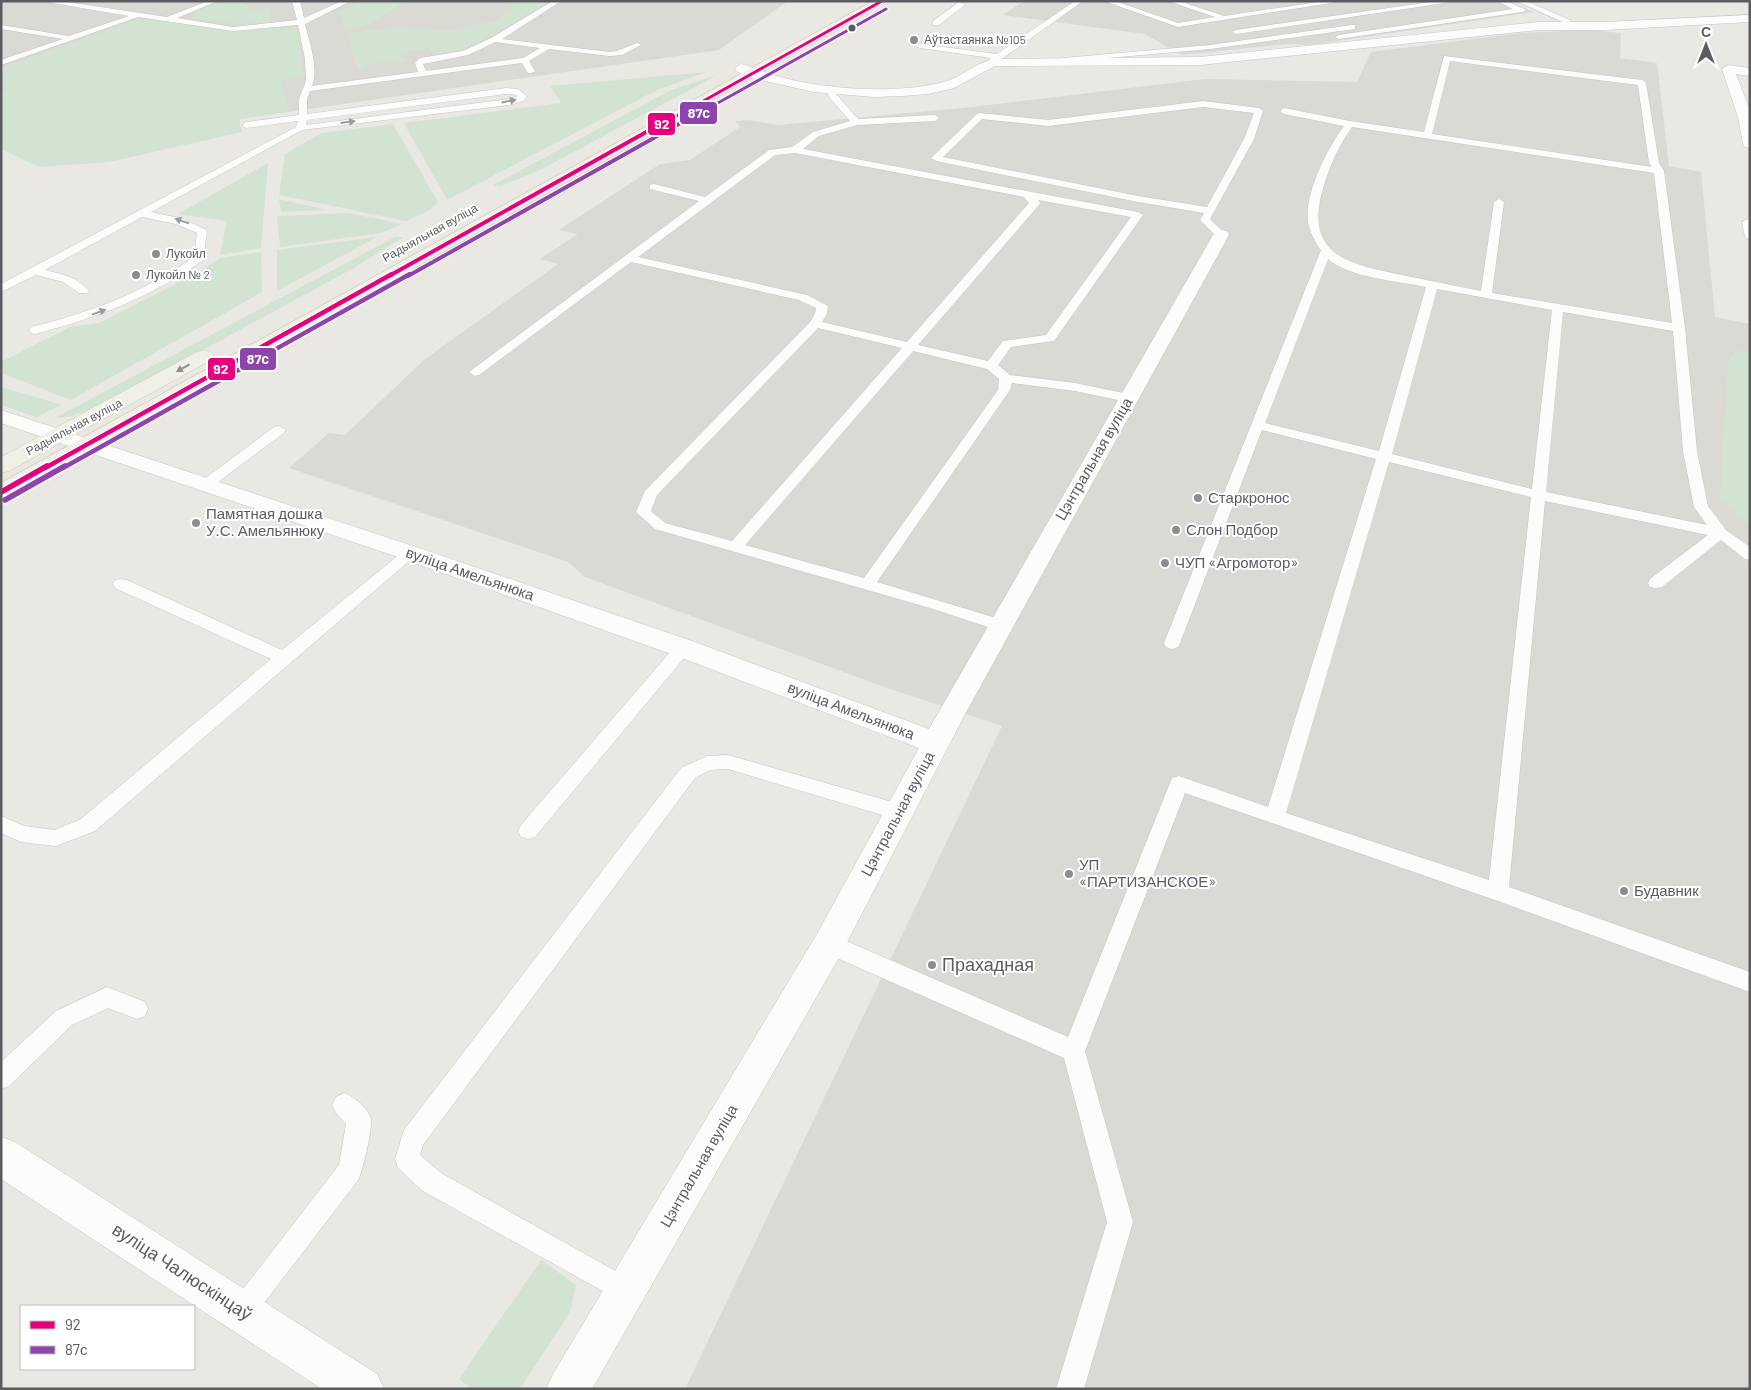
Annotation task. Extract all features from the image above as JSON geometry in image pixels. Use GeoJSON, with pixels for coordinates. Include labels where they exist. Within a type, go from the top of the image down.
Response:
{"type":"FeatureCollection","features":[{"type":"Feature","properties":{"kind":"main road","name":"Радыяльная вуліца"},"geometry":{"type":"LineString","coordinates":[[1,492],[496,215],[747,71],[860,1]]}},
{"type":"Feature","properties":{"kind":"main road","name":"Радыяльная вуліца"},"geometry":{"type":"LineString","coordinates":[[569,159],[747,71],[882,1]]}},
{"type":"Feature","properties":{"kind":"main road","name":"Радыяльная вуліца"},"geometry":{"type":"LineString","coordinates":[[459,217],[483,204]]}},
{"type":"Feature","properties":{"kind":"main road","name":"Радыяльная вуліца"},"geometry":{"type":"LineString","coordinates":[[1,466],[222,346]]}},
{"type":"Feature","properties":{"kind":"street"},"geometry":{"type":"LineString","coordinates":[[747,71],[830,89],[889,94],[917,92],[964,79],[994,60],[1200,62],[1539,26],[1605,26],[1750,18]]}},
{"type":"Feature","properties":{"kind":"street"},"geometry":{"type":"LineString","coordinates":[[1750,72],[1728,69],[1745,117],[1750,144]]}},
{"type":"Feature","properties":{"kind":"street","name":"Цэнтральная вуліца"},"geometry":{"type":"LineString","coordinates":[[568,1389],[829,944],[1000,625],[1221,235]]}},
{"type":"Feature","properties":{"kind":"street","name":"вуліца Амельянюка"},"geometry":{"type":"LineString","coordinates":[[1,416],[410,553],[683,648],[936,743]]}},
{"type":"Feature","properties":{"kind":"street","name":"вуліца Чалюскінцаў"},"geometry":{"type":"LineString","coordinates":[[1,1156],[362,1389]]}},
{"type":"Feature","properties":{"kind":"lane"},"geometry":{"type":"LineString","coordinates":[[44,1],[233,29],[302,22],[348,1]]}},
{"type":"Feature","properties":{"kind":"lane"},"geometry":{"type":"LineString","coordinates":[[168,19],[215,1]]}},
{"type":"Feature","properties":{"kind":"lane"},"geometry":{"type":"LineString","coordinates":[[296,1],[309,59],[310,80],[303,99],[303,118],[300,128]]}},
{"type":"Feature","properties":{"kind":"lane"},"geometry":{"type":"LineString","coordinates":[[423,74],[419,63],[423,60],[460,55],[494,40],[558,1]]}},
{"type":"Feature","properties":{"kind":"lane"},"geometry":{"type":"LineString","coordinates":[[920,46],[994,60],[1080,1]]}},
{"type":"Feature","properties":{"kind":"lane"},"geometry":{"type":"LineString","coordinates":[[1107,1],[1178,25],[1341,1]]}},
{"type":"Feature","properties":{"kind":"lane"},"geometry":{"type":"LineString","coordinates":[[1171,1],[1226,18]]}},
{"type":"Feature","properties":{"kind":"lane"},"geometry":{"type":"LineString","coordinates":[[1223,34],[1456,1]]}},
{"type":"Feature","properties":{"kind":"lane"},"geometry":{"type":"LineString","coordinates":[[1281,38],[1303,40],[1329,39],[1522,10],[1500,1]]}},
{"type":"Feature","properties":{"kind":"lane"},"geometry":{"type":"LineString","coordinates":[[1519,1],[1568,21]]}},
{"type":"Feature","properties":{"kind":"lane"},"geometry":{"type":"LineString","coordinates":[[936,23],[962,4]]}},
{"type":"Feature","properties":{"kind":"lane"},"geometry":{"type":"LineString","coordinates":[[1275,4],[1293,9]]}},
{"type":"Feature","properties":{"kind":"lane"},"geometry":{"type":"LineString","coordinates":[[1,63],[139,15]]}},
{"type":"Feature","properties":{"kind":"lane"},"geometry":{"type":"LineString","coordinates":[[1,27],[69,38]]}},
{"type":"Feature","properties":{"kind":"lane"},"geometry":{"type":"LineString","coordinates":[[1063,60],[1201,48],[1352,27]]}},
{"type":"Feature","properties":{"kind":"lane"},"geometry":{"type":"LineString","coordinates":[[494,40],[609,54],[620,54],[637,45]]}},
{"type":"Feature","properties":{"kind":"lane"},"geometry":{"type":"LineString","coordinates":[[306,89],[525,60],[548,48]]}},
{"type":"Feature","properties":{"kind":"lane"},"geometry":{"type":"LineString","coordinates":[[1427,136],[1447,58],[1642,83],[1654,163],[1659,171],[1679,328],[1690,451],[1701,507],[1720,533],[1750,555]]}},
{"type":"Feature","properties":{"kind":"lane"},"geometry":{"type":"LineString","coordinates":[[525,60],[530,71]]}},
{"type":"Feature","properties":{"kind":"lane"},"geometry":{"type":"LineString","coordinates":[[830,89],[832,95],[856,122]]}},
{"type":"Feature","properties":{"kind":"lane"},"geometry":{"type":"LineString","coordinates":[[1,289],[300,128],[509,102],[520,99],[523,96],[515,91],[506,91],[246,125]]}},
{"type":"Feature","properties":{"kind":"lane"},"geometry":{"type":"LineString","coordinates":[[1210,211],[1138,199],[936,158],[980,116],[1048,123],[1203,104],[1259,111],[1249,139],[1210,211],[1205,220],[1221,235]]}},
{"type":"Feature","properties":{"kind":"lane"},"geometry":{"type":"LineString","coordinates":[[1284,111],[1350,124],[1659,171]]}},
{"type":"Feature","properties":{"kind":"lane"},"geometry":{"type":"LineString","coordinates":[[795,150],[816,134],[856,122],[935,118]]}},
{"type":"Feature","properties":{"kind":"lane"},"geometry":{"type":"LineString","coordinates":[[1350,124],[1343,132],[1318,185],[1313,219],[1326,251],[1337,261],[1357,268],[1432,285],[1679,328]]}},
{"type":"Feature","properties":{"kind":"lane"},"geometry":{"type":"LineString","coordinates":[[475,372],[772,152],[795,150],[1138,216],[1050,338],[1007,344],[991,366]]}},
{"type":"Feature","properties":{"kind":"lane"},"geometry":{"type":"LineString","coordinates":[[654,187],[707,200]]}},
{"type":"Feature","properties":{"kind":"lane"},"geometry":{"type":"LineString","coordinates":[[735,547],[1035,203],[1027,195]]}},
{"type":"Feature","properties":{"kind":"lane"},"geometry":{"type":"LineString","coordinates":[[1486,294],[1499,202]]}},
{"type":"Feature","properties":{"kind":"lane"},"geometry":{"type":"LineString","coordinates":[[35,330],[69,322],[113,307],[174,277],[199,258],[202,232],[191,224],[174,219],[140,214]]}},
{"type":"Feature","properties":{"kind":"lane"},"geometry":{"type":"LineString","coordinates":[[1750,223],[1747,222],[1750,237]]}},
{"type":"Feature","properties":{"kind":"lane"},"geometry":{"type":"LineString","coordinates":[[1172,644],[1326,251]]}},
{"type":"Feature","properties":{"kind":"lane"},"geometry":{"type":"LineString","coordinates":[[629,258],[803,297],[822,306],[821,314],[815,324],[650,494],[643,512],[660,526],[936,604],[1000,625]]}},
{"type":"Feature","properties":{"kind":"lane"},"geometry":{"type":"LineString","coordinates":[[34,271],[78,284],[83,291]]}},
{"type":"Feature","properties":{"kind":"lane"},"geometry":{"type":"LineString","coordinates":[[1275,816],[1384,456],[1432,285]]}},
{"type":"Feature","properties":{"kind":"lane"},"geometry":{"type":"LineString","coordinates":[[69,322],[79,305]]}},
{"type":"Feature","properties":{"kind":"lane"},"geometry":{"type":"LineString","coordinates":[[1498,892],[1558,307]]}},
{"type":"Feature","properties":{"kind":"lane"},"geometry":{"type":"LineString","coordinates":[[815,324],[991,366],[1006,378],[1075,387],[1128,398]]}},
{"type":"Feature","properties":{"kind":"lane"},"geometry":{"type":"LineString","coordinates":[[867,585],[1004,390],[1006,378]]}},
{"type":"Feature","properties":{"kind":"lane"},"geometry":{"type":"LineString","coordinates":[[1258,425],[1539,495],[1720,533]]}},
{"type":"Feature","properties":{"kind":"lane"},"geometry":{"type":"LineString","coordinates":[[205,485],[279,430]]}},
{"type":"Feature","properties":{"kind":"lane"},"geometry":{"type":"LineString","coordinates":[[1656,584],[1720,533]]}},
{"type":"Feature","properties":{"kind":"lane"},"geometry":{"type":"LineString","coordinates":[[1,824],[21,834],[56,838],[88,825],[410,553]]}},
{"type":"Feature","properties":{"kind":"lane"},"geometry":{"type":"LineString","coordinates":[[121,584],[284,658]]}},
{"type":"Feature","properties":{"kind":"lane"},"geometry":{"type":"LineString","coordinates":[[528,831],[683,648]]}},
{"type":"Feature","properties":{"kind":"lane"},"geometry":{"type":"LineString","coordinates":[[626,1291],[432,1182],[407,1159],[413,1139],[688,773],[707,763],[728,762],[899,812]]}},
{"type":"Feature","properties":{"kind":"lane"},"geometry":{"type":"LineString","coordinates":[[1070,1389],[1120,1222],[1074,1051],[1179,783],[1498,892],[1750,982]]}},
{"type":"Feature","properties":{"kind":"lane"},"geometry":{"type":"LineString","coordinates":[[829,944],[1074,1051]]}},
{"type":"Feature","properties":{"kind":"lane"},"geometry":{"type":"LineString","coordinates":[[1,1078],[64,1018],[107,997],[137,1009]]}},
{"type":"Feature","properties":{"kind":"lane"},"geometry":{"type":"LineString","coordinates":[[242,1311],[350,1170],[359,1120],[344,1104]]}},
{"type":"Feature","properties":{"kind":"shaded area"},"geometry":{"type":"Polygon","coordinates":[[[1,1],[788,1],[719,50],[168,129],[1,127],[1,1]]]}},
{"type":"Feature","properties":{"kind":"shaded area"},"geometry":{"type":"Polygon","coordinates":[[[1024,1],[1507,1],[1534,12],[1310,45],[1287,44],[1182,55],[1145,34],[1003,15],[1024,1]]]}},
{"type":"Feature","properties":{"kind":"shaded area"},"geometry":{"type":"Polygon","coordinates":[[[1586,30],[1621,33],[1620,58],[1657,63],[1669,166],[1701,172],[1715,317],[1750,324],[1750,1389],[685,1389],[1002,726],[887,688],[585,577],[568,562],[289,468],[329,433],[345,435],[425,359],[558,264],[540,259],[578,234],[559,230],[660,164],[690,160],[740,127],[735,121],[748,120],[779,125],[972,107],[1205,79],[1357,82],[1371,52],[1522,33],[1586,30]]]}},
{"type":"Feature","properties":{"kind":"green space"},"geometry":{"type":"Polygon","coordinates":[[[223,1],[246,1],[244,5],[250,9],[269,9],[270,22],[236,24],[193,18],[192,13],[223,1]]]}},
{"type":"Feature","properties":{"kind":"green space"},"geometry":{"type":"Polygon","coordinates":[[[362,1],[406,1],[372,23],[346,30],[340,11],[362,1]]]}},
{"type":"Feature","properties":{"kind":"green space"},"geometry":{"type":"Polygon","coordinates":[[[505,1],[551,1],[461,52],[433,53],[430,48],[399,53],[407,62],[376,63],[363,66],[366,69],[358,70],[347,34],[398,27],[450,30],[494,21],[512,8],[505,1]]]}},
{"type":"Feature","properties":{"kind":"green space"},"geometry":{"type":"Polygon","coordinates":[[[139,19],[152,19],[233,31],[285,26],[296,27],[304,76],[281,82],[290,111],[239,119],[242,132],[109,162],[39,167],[1,149],[1,92],[9,89],[1,87],[1,68],[139,19]]]}},
{"type":"Feature","properties":{"kind":"green space"},"geometry":{"type":"Polygon","coordinates":[[[707,72],[657,90],[447,200],[404,123],[561,103],[550,86],[707,72]]]}},
{"type":"Feature","properties":{"kind":"green space"},"geometry":{"type":"Polygon","coordinates":[[[717,75],[542,169],[501,186],[493,185],[671,90],[717,75]]]}},
{"type":"Feature","properties":{"kind":"green space"},"geometry":{"type":"Polygon","coordinates":[[[393,124],[438,202],[430,210],[406,221],[279,195],[285,154],[321,133],[393,124]]]}},
{"type":"Feature","properties":{"kind":"green space"},"geometry":{"type":"Polygon","coordinates":[[[268,163],[261,248],[220,255],[227,221],[178,214],[268,163]]]}},
{"type":"Feature","properties":{"kind":"green space"},"geometry":{"type":"Polygon","coordinates":[[[279,199],[326,210],[281,212],[279,199]]]}},
{"type":"Feature","properties":{"kind":"green space"},"geometry":{"type":"Polygon","coordinates":[[[349,213],[402,224],[381,233],[280,247],[277,216],[349,213]]]}},
{"type":"Feature","properties":{"kind":"green space"},"geometry":{"type":"Polygon","coordinates":[[[377,237],[277,291],[277,250],[377,237]]]}},
{"type":"Feature","properties":{"kind":"green space"},"geometry":{"type":"Polygon","coordinates":[[[395,237],[404,237],[352,269],[105,403],[69,417],[55,418],[395,237]]]}},
{"type":"Feature","properties":{"kind":"green space"},"geometry":{"type":"Polygon","coordinates":[[[261,252],[262,292],[71,400],[1,373],[1,362],[70,327],[99,323],[199,272],[220,258],[261,252]]]}},
{"type":"Feature","properties":{"kind":"green space"},"geometry":{"type":"Polygon","coordinates":[[[1736,351],[1750,351],[1750,527],[1720,497],[1728,361],[1736,351]]]}},
{"type":"Feature","properties":{"kind":"green space"},"geometry":{"type":"Polygon","coordinates":[[[1,387],[62,405],[36,417],[1,405],[1,387]]]}},
{"type":"Feature","properties":{"kind":"green space"},"geometry":{"type":"Polygon","coordinates":[[[541,1260],[576,1285],[570,1312],[520,1389],[472,1389],[459,1379],[541,1260]]]}},
{"type":"Feature","properties":{"kind":"transit line","name":"92"},"geometry":{"type":"LineString","coordinates":[[1,492],[882,1]]}},
{"type":"Feature","properties":{"kind":"transit line","name":"87с"},"geometry":{"type":"LineString","coordinates":[[5,500],[886,9]]}},
{"type":"Feature","properties":{"kind":"place","name":"Аўтастаянка №105"},"geometry":{"type":"Point","coordinates":[914,40]}},
{"type":"Feature","properties":{"kind":"place","name":"Лукойл"},"geometry":{"type":"Point","coordinates":[156,254]}},
{"type":"Feature","properties":{"kind":"place","name":"Лукойл № 2"},"geometry":{"type":"Point","coordinates":[136,275]}},
{"type":"Feature","properties":{"kind":"place","name":"Старкронос"},"geometry":{"type":"Point","coordinates":[1198,498]}},
{"type":"Feature","properties":{"kind":"place","name":"Памятная дошка У.С. Амельянюку"},"geometry":{"type":"Point","coordinates":[196,523]}},
{"type":"Feature","properties":{"kind":"place","name":"Слон Подбор"},"geometry":{"type":"Point","coordinates":[1176,530]}},
{"type":"Feature","properties":{"kind":"place","name":"ЧУП «Агромотор»"},"geometry":{"type":"Point","coordinates":[1165,563]}},
{"type":"Feature","properties":{"kind":"place","name":"УП «ПАРТИЗАНСКОЕ»"},"geometry":{"type":"Point","coordinates":[1069,874]}},
{"type":"Feature","properties":{"kind":"place","name":"Будавник"},"geometry":{"type":"Point","coordinates":[1624,891]}},
{"type":"Feature","properties":{"kind":"place","name":"Прахадная"},"geometry":{"type":"Point","coordinates":[932,965]}}]}
